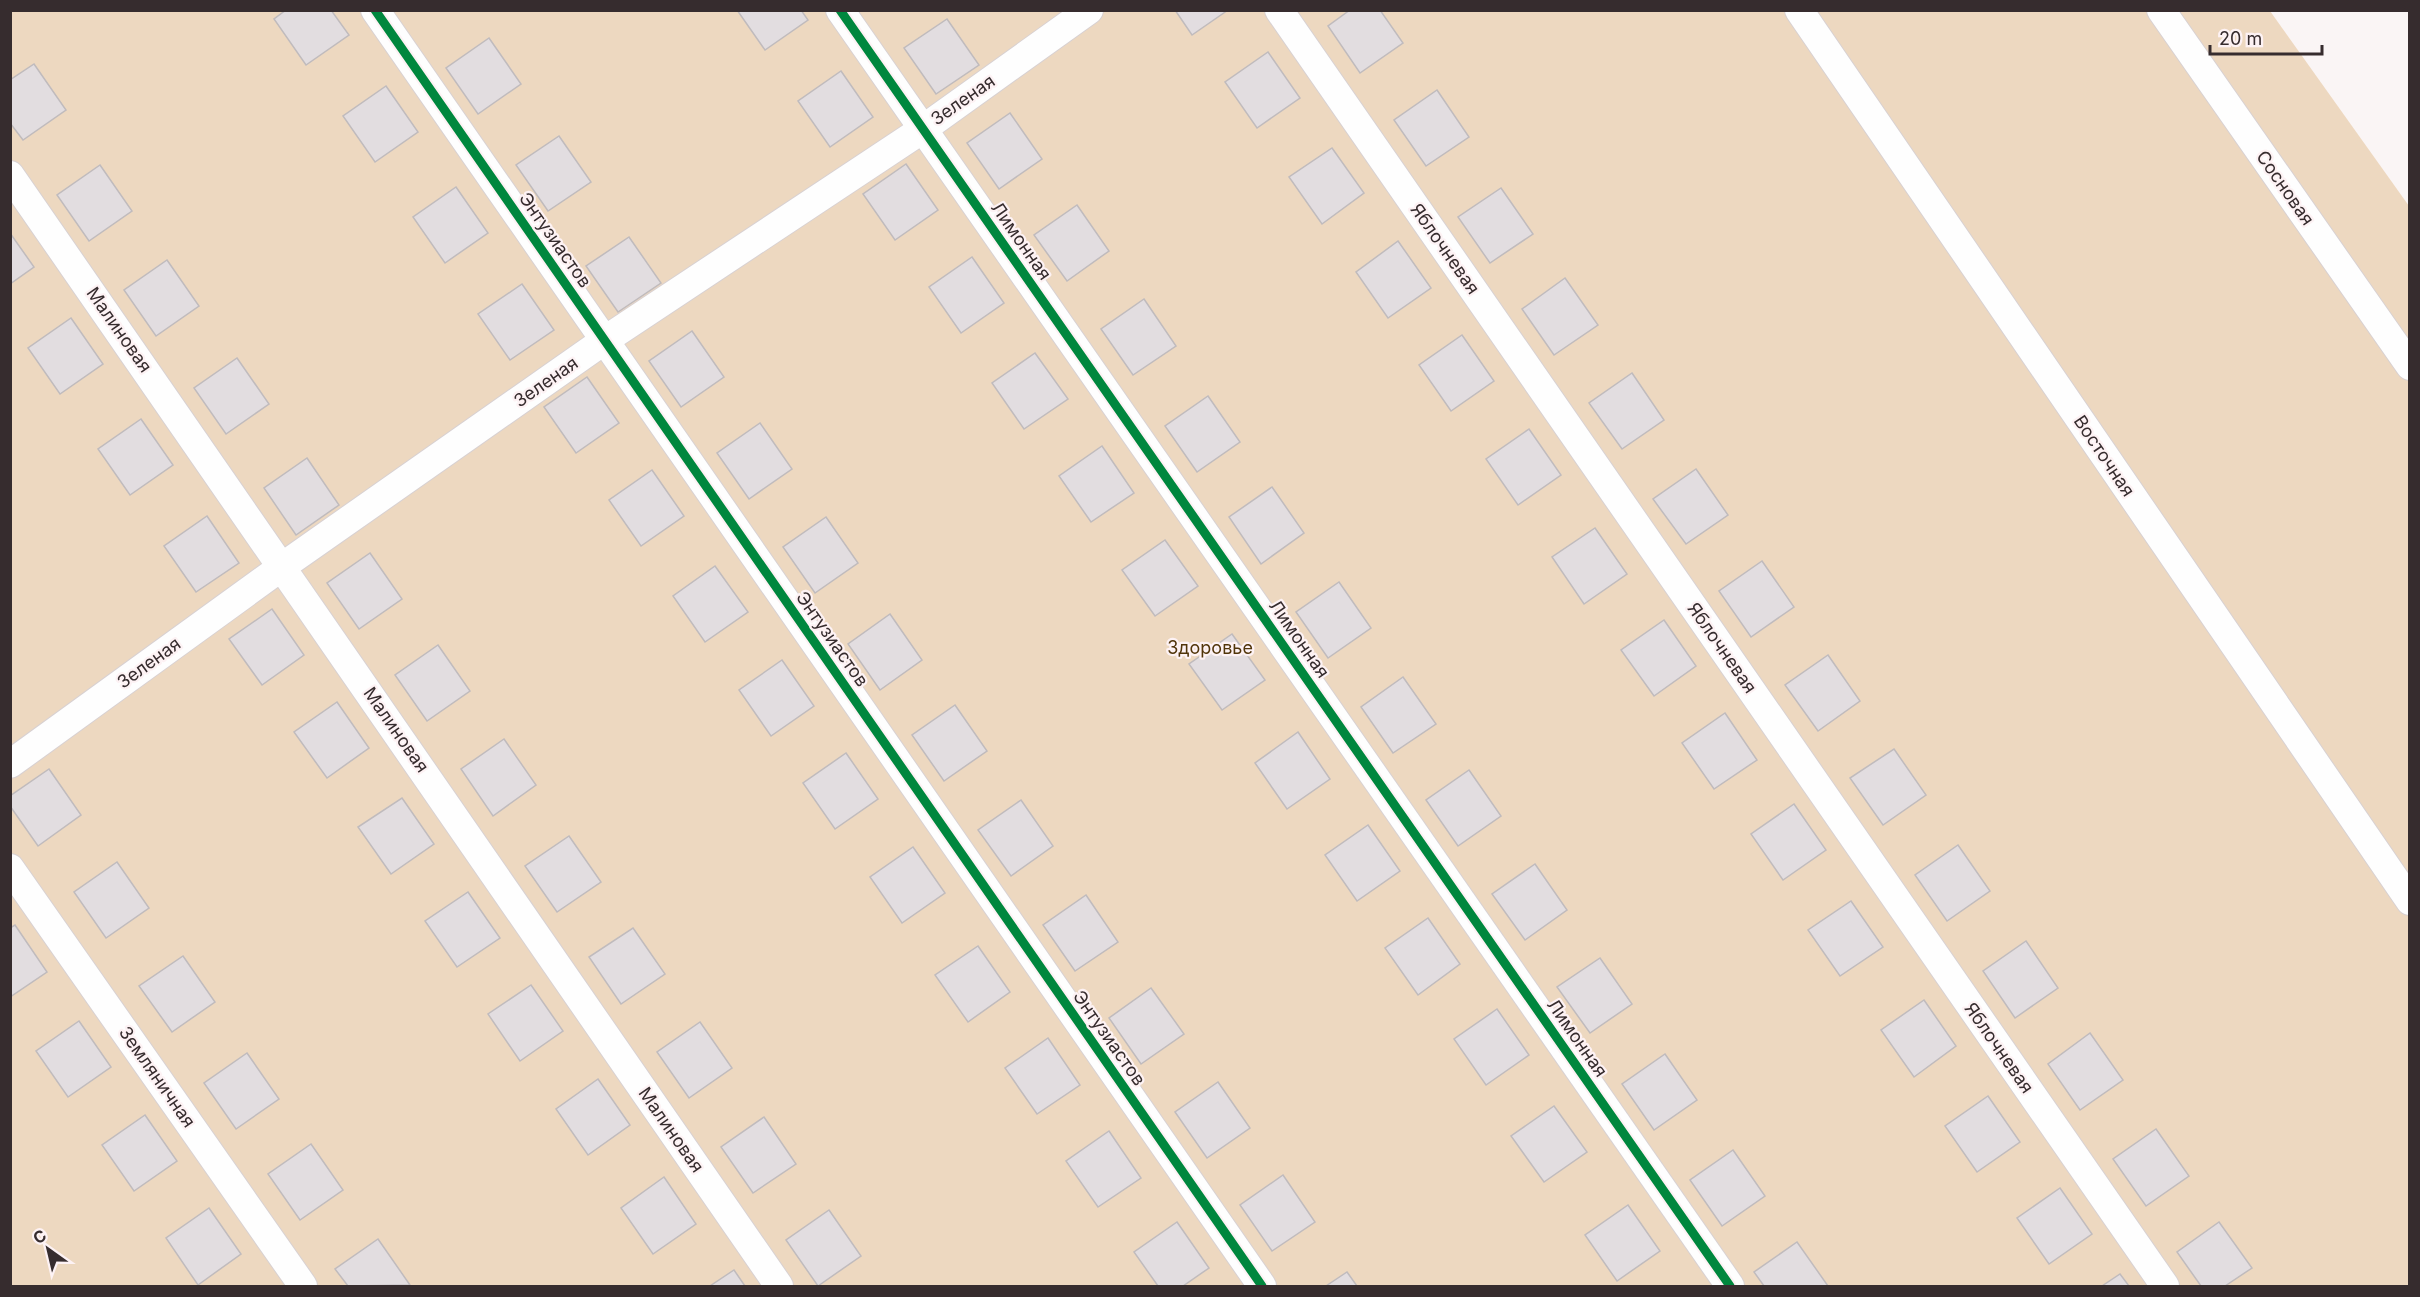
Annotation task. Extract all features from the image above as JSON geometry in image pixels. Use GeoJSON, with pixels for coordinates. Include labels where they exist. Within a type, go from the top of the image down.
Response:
{"type":"FeatureCollection","features":[{"type":"Feature","properties":{"kind":"street","name":"Энтузиастов"},"geometry":{"type":"LineString","coordinates":[[375,10],[1262,1287]]}},
{"type":"Feature","properties":{"kind":"street","name":"Лимонная"},"geometry":{"type":"LineString","coordinates":[[840,10],[1730,1287]]}},
{"type":"Feature","properties":{"kind":"street","name":"Зеленая"},"geometry":{"type":"LineString","coordinates":[[10,764],[283,566],[605,340],[922,129],[1089,10]]}},
{"type":"Feature","properties":{"kind":"street","name":"Яблочневая"},"geometry":{"type":"LineString","coordinates":[[1279,10],[2165,1287]]}},
{"type":"Feature","properties":{"kind":"street","name":"Восточная"},"geometry":{"type":"LineString","coordinates":[[1798,10],[2409,901]]}},
{"type":"Feature","properties":{"kind":"street","name":"Сосновая"},"geometry":{"type":"LineString","coordinates":[[2161,10],[2409,366]]}},
{"type":"Feature","properties":{"kind":"street","name":"Малиновая"},"geometry":{"type":"LineString","coordinates":[[10,174],[779,1287]]}},
{"type":"Feature","properties":{"kind":"street","name":"Земляничная"},"geometry":{"type":"LineString","coordinates":[[10,868],[303,1287]]}},
{"type":"Feature","properties":{"kind":"green space","name":"Здоровье"},"geometry":{"type":"Polygon","coordinates":[[[10,11],[2270,11],[2409,206],[2409,1286],[11,1286],[10,11]]]}},
{"type":"Feature","properties":{"kind":"building"},"geometry":{"type":"Polygon","coordinates":[[[286,10],[331,10],[349,35],[306,65],[274,19],[286,10]]]}},
{"type":"Feature","properties":{"kind":"building"},"geometry":{"type":"Polygon","coordinates":[[[737,10],[801,10],[808,20],[765,50],[737,10]]]}},
{"type":"Feature","properties":{"kind":"building"},"geometry":{"type":"Polygon","coordinates":[[[1175,10],[1228,10],[1192,35],[1175,10]]]}},
{"type":"Feature","properties":{"kind":"building"},"geometry":{"type":"Polygon","coordinates":[[[1350,10],[1380,10],[1403,43],[1360,73],[1328,26],[1350,10]]]}},
{"type":"Feature","properties":{"kind":"building"},"geometry":{"type":"Polygon","coordinates":[[[947,19],[979,65],[936,94],[904,48],[947,19]]]}},
{"type":"Feature","properties":{"kind":"building"},"geometry":{"type":"Polygon","coordinates":[[[489,38],[521,84],[478,114],[446,68],[489,38]]]}},
{"type":"Feature","properties":{"kind":"building"},"geometry":{"type":"Polygon","coordinates":[[[1268,52],[1300,98],[1257,128],[1225,82],[1268,52]]]}},
{"type":"Feature","properties":{"kind":"building"},"geometry":{"type":"Polygon","coordinates":[[[34,64],[66,110],[23,140],[10,123],[10,80],[34,64]]]}},
{"type":"Feature","properties":{"kind":"building"},"geometry":{"type":"Polygon","coordinates":[[[841,71],[873,117],[830,147],[798,101],[841,71]]]}},
{"type":"Feature","properties":{"kind":"building"},"geometry":{"type":"Polygon","coordinates":[[[386,86],[418,132],[375,162],[343,116],[386,86]]]}},
{"type":"Feature","properties":{"kind":"building"},"geometry":{"type":"Polygon","coordinates":[[[1437,90],[1469,137],[1426,166],[1394,120],[1437,90]]]}},
{"type":"Feature","properties":{"kind":"building"},"geometry":{"type":"Polygon","coordinates":[[[1010,113],[1042,159],[999,189],[967,143],[1010,113]]]}},
{"type":"Feature","properties":{"kind":"building"},"geometry":{"type":"Polygon","coordinates":[[[559,136],[591,182],[548,211],[516,165],[559,136]]]}},
{"type":"Feature","properties":{"kind":"building"},"geometry":{"type":"Polygon","coordinates":[[[1332,148],[1364,193],[1322,224],[1289,177],[1332,148]]]}},
{"type":"Feature","properties":{"kind":"building"},"geometry":{"type":"Polygon","coordinates":[[[906,164],[938,210],[895,240],[863,194],[906,164]]]}},
{"type":"Feature","properties":{"kind":"building"},"geometry":{"type":"Polygon","coordinates":[[[100,165],[132,211],[89,241],[57,195],[100,165]]]}},
{"type":"Feature","properties":{"kind":"building"},"geometry":{"type":"Polygon","coordinates":[[[456,187],[488,233],[445,263],[413,217],[456,187]]]}},
{"type":"Feature","properties":{"kind":"building"},"geometry":{"type":"Polygon","coordinates":[[[1501,188],[1533,234],[1490,263],[1458,217],[1501,188]]]}},
{"type":"Feature","properties":{"kind":"building"},"geometry":{"type":"Polygon","coordinates":[[[1077,205],[1109,251],[1067,281],[1034,235],[1077,205]]]}},
{"type":"Feature","properties":{"kind":"building"},"geometry":{"type":"Polygon","coordinates":[[[10,233],[34,267],[10,284],[10,233]]]}},
{"type":"Feature","properties":{"kind":"building"},"geometry":{"type":"Polygon","coordinates":[[[629,237],[661,283],[618,312],[586,266],[629,237]]]}},
{"type":"Feature","properties":{"kind":"building"},"geometry":{"type":"Polygon","coordinates":[[[1398,241],[1431,288],[1388,318],[1356,272],[1398,241]]]}},
{"type":"Feature","properties":{"kind":"building"},"geometry":{"type":"Polygon","coordinates":[[[972,257],[1004,303],[961,333],[929,287],[972,257]]]}},
{"type":"Feature","properties":{"kind":"building"},"geometry":{"type":"Polygon","coordinates":[[[167,260],[199,306],[156,336],[124,290],[167,260]]]}},
{"type":"Feature","properties":{"kind":"building"},"geometry":{"type":"Polygon","coordinates":[[[1565,278],[1598,325],[1554,355],[1522,309],[1565,278]]]}},
{"type":"Feature","properties":{"kind":"building"},"geometry":{"type":"Polygon","coordinates":[[[522,284],[554,330],[510,360],[478,314],[522,284]]]}},
{"type":"Feature","properties":{"kind":"building"},"geometry":{"type":"Polygon","coordinates":[[[1144,299],[1176,346],[1133,375],[1101,329],[1144,299]]]}},
{"type":"Feature","properties":{"kind":"building"},"geometry":{"type":"Polygon","coordinates":[[[71,318],[103,364],[60,394],[28,348],[71,318]]]}},
{"type":"Feature","properties":{"kind":"building"},"geometry":{"type":"Polygon","coordinates":[[[692,331],[724,377],[681,407],[649,361],[692,331]]]}},
{"type":"Feature","properties":{"kind":"building"},"geometry":{"type":"Polygon","coordinates":[[[1462,335],[1494,381],[1451,411],[1419,365],[1462,335]]]}},
{"type":"Feature","properties":{"kind":"building"},"geometry":{"type":"Polygon","coordinates":[[[1035,353],[1068,399],[1024,429],[992,383],[1035,353]]]}},
{"type":"Feature","properties":{"kind":"building"},"geometry":{"type":"Polygon","coordinates":[[[237,358],[269,404],[226,434],[194,388],[237,358]]]}},
{"type":"Feature","properties":{"kind":"building"},"geometry":{"type":"Polygon","coordinates":[[[1632,373],[1664,420],[1622,449],[1589,403],[1632,373]]]}},
{"type":"Feature","properties":{"kind":"building"},"geometry":{"type":"Polygon","coordinates":[[[587,377],[619,423],[576,453],[544,407],[587,377]]]}},
{"type":"Feature","properties":{"kind":"building"},"geometry":{"type":"Polygon","coordinates":[[[1208,396],[1240,442],[1197,472],[1165,426],[1208,396]]]}},
{"type":"Feature","properties":{"kind":"building"},"geometry":{"type":"Polygon","coordinates":[[[141,419],[173,465],[130,495],[98,449],[141,419]]]}},
{"type":"Feature","properties":{"kind":"building"},"geometry":{"type":"Polygon","coordinates":[[[760,423],[792,469],[749,499],[717,453],[760,423]]]}},
{"type":"Feature","properties":{"kind":"building"},"geometry":{"type":"Polygon","coordinates":[[[1529,429],[1561,475],[1518,505],[1486,459],[1529,429]]]}},
{"type":"Feature","properties":{"kind":"building"},"geometry":{"type":"Polygon","coordinates":[[[1102,446],[1134,493],[1091,522],[1059,476],[1102,446]]]}},
{"type":"Feature","properties":{"kind":"building"},"geometry":{"type":"Polygon","coordinates":[[[307,458],[339,505],[296,535],[264,488],[307,458]]]}},
{"type":"Feature","properties":{"kind":"building"},"geometry":{"type":"Polygon","coordinates":[[[1696,469],[1728,515],[1686,544],[1653,499],[1696,469]]]}},
{"type":"Feature","properties":{"kind":"building"},"geometry":{"type":"Polygon","coordinates":[[[652,470],[684,516],[641,546],[609,500],[652,470]]]}},
{"type":"Feature","properties":{"kind":"building"},"geometry":{"type":"Polygon","coordinates":[[[1272,487],[1304,533],[1261,564],[1229,517],[1272,487]]]}},
{"type":"Feature","properties":{"kind":"building"},"geometry":{"type":"Polygon","coordinates":[[[207,516],[239,563],[196,592],[164,546],[207,516]]]}},
{"type":"Feature","properties":{"kind":"building"},"geometry":{"type":"Polygon","coordinates":[[[826,517],[858,563],[815,593],[783,547],[826,517]]]}},
{"type":"Feature","properties":{"kind":"building"},"geometry":{"type":"Polygon","coordinates":[[[1595,528],[1627,574],[1584,604],[1552,557],[1595,528]]]}},
{"type":"Feature","properties":{"kind":"building"},"geometry":{"type":"Polygon","coordinates":[[[1165,540],[1198,586],[1155,616],[1122,570],[1165,540]]]}},
{"type":"Feature","properties":{"kind":"building"},"geometry":{"type":"Polygon","coordinates":[[[370,553],[402,599],[359,629],[327,583],[370,553]]]}},
{"type":"Feature","properties":{"kind":"building"},"geometry":{"type":"Polygon","coordinates":[[[1762,561],[1794,607],[1751,637],[1719,591],[1762,561]]]}},
{"type":"Feature","properties":{"kind":"building"},"geometry":{"type":"Polygon","coordinates":[[[715,566],[748,612],[705,642],[673,596],[715,566]]]}},
{"type":"Feature","properties":{"kind":"building"},"geometry":{"type":"Polygon","coordinates":[[[1339,582],[1371,628],[1328,658],[1296,612],[1339,582]]]}},
{"type":"Feature","properties":{"kind":"building"},"geometry":{"type":"Polygon","coordinates":[[[272,609],[304,655],[262,685],[229,639],[272,609]]]}},
{"type":"Feature","properties":{"kind":"building"},"geometry":{"type":"Polygon","coordinates":[[[890,614],[922,660],[880,690],[848,644],[890,614]]]}},
{"type":"Feature","properties":{"kind":"building"},"geometry":{"type":"Polygon","coordinates":[[[1664,620],[1696,666],[1654,696],[1621,650],[1664,620]]]}},
{"type":"Feature","properties":{"kind":"building"},"geometry":{"type":"Polygon","coordinates":[[[1232,634],[1265,680],[1222,710],[1189,664],[1232,634]]]}},
{"type":"Feature","properties":{"kind":"building"},"geometry":{"type":"Polygon","coordinates":[[[438,645],[470,691],[427,721],[395,675],[438,645]]]}},
{"type":"Feature","properties":{"kind":"building"},"geometry":{"type":"Polygon","coordinates":[[[1828,655],[1860,701],[1818,731],[1785,685],[1828,655]]]}},
{"type":"Feature","properties":{"kind":"building"},"geometry":{"type":"Polygon","coordinates":[[[782,660],[814,706],[771,736],[739,690],[782,660]]]}},
{"type":"Feature","properties":{"kind":"building"},"geometry":{"type":"Polygon","coordinates":[[[1403,677],[1436,724],[1393,753],[1361,707],[1403,677]]]}},
{"type":"Feature","properties":{"kind":"building"},"geometry":{"type":"Polygon","coordinates":[[[337,702],[369,748],[327,778],[294,732],[337,702]]]}},
{"type":"Feature","properties":{"kind":"building"},"geometry":{"type":"Polygon","coordinates":[[[955,705],[987,751],[944,781],[912,735],[955,705]]]}},
{"type":"Feature","properties":{"kind":"building"},"geometry":{"type":"Polygon","coordinates":[[[1725,713],[1757,760],[1714,789],[1682,743],[1725,713]]]}},
{"type":"Feature","properties":{"kind":"building"},"geometry":{"type":"Polygon","coordinates":[[[1298,732],[1330,779],[1287,809],[1255,763],[1298,732]]]}},
{"type":"Feature","properties":{"kind":"building"},"geometry":{"type":"Polygon","coordinates":[[[504,739],[536,785],[493,816],[461,769],[504,739]]]}},
{"type":"Feature","properties":{"kind":"building"},"geometry":{"type":"Polygon","coordinates":[[[1894,749],[1926,795],[1883,825],[1850,778],[1894,749]]]}},
{"type":"Feature","properties":{"kind":"building"},"geometry":{"type":"Polygon","coordinates":[[[846,753],[878,799],[835,829],[803,783],[846,753]]]}},
{"type":"Feature","properties":{"kind":"building"},"geometry":{"type":"Polygon","coordinates":[[[49,769],[81,815],[38,846],[10,806],[10,796],[49,769]]]}},
{"type":"Feature","properties":{"kind":"building"},"geometry":{"type":"Polygon","coordinates":[[[1469,770],[1501,816],[1458,846],[1426,800],[1469,770]]]}},
{"type":"Feature","properties":{"kind":"building"},"geometry":{"type":"Polygon","coordinates":[[[402,798],[434,844],[391,874],[358,827],[402,798]]]}},
{"type":"Feature","properties":{"kind":"building"},"geometry":{"type":"Polygon","coordinates":[[[1021,800],[1053,846],[1011,876],[978,830],[1021,800]]]}},
{"type":"Feature","properties":{"kind":"building"},"geometry":{"type":"Polygon","coordinates":[[[1794,804],[1826,850],[1783,880],[1751,834],[1794,804]]]}},
{"type":"Feature","properties":{"kind":"building"},"geometry":{"type":"Polygon","coordinates":[[[1368,825],[1400,871],[1357,901],[1325,855],[1368,825]]]}},
{"type":"Feature","properties":{"kind":"building"},"geometry":{"type":"Polygon","coordinates":[[[569,836],[601,882],[557,912],[525,866],[569,836]]]}},
{"type":"Feature","properties":{"kind":"building"},"geometry":{"type":"Polygon","coordinates":[[[1958,845],[1990,891],[1947,921],[1915,875],[1958,845]]]}},
{"type":"Feature","properties":{"kind":"building"},"geometry":{"type":"Polygon","coordinates":[[[913,847],[945,893],[902,923],[870,877],[913,847]]]}},
{"type":"Feature","properties":{"kind":"building"},"geometry":{"type":"Polygon","coordinates":[[[117,862],[149,908],[106,938],[74,892],[117,862]]]}},
{"type":"Feature","properties":{"kind":"building"},"geometry":{"type":"Polygon","coordinates":[[[1535,864],[1567,910],[1525,940],[1492,894],[1535,864]]]}},
{"type":"Feature","properties":{"kind":"building"},"geometry":{"type":"Polygon","coordinates":[[[468,892],[500,938],[457,967],[425,921],[468,892]]]}},
{"type":"Feature","properties":{"kind":"building"},"geometry":{"type":"Polygon","coordinates":[[[1086,895],[1118,942],[1075,971],[1043,925],[1086,895]]]}},
{"type":"Feature","properties":{"kind":"building"},"geometry":{"type":"Polygon","coordinates":[[[1851,901],[1883,947],[1840,976],[1808,930],[1851,901]]]}},
{"type":"Feature","properties":{"kind":"building"},"geometry":{"type":"Polygon","coordinates":[[[1428,918],[1460,964],[1418,995],[1385,948],[1428,918]]]}},
{"type":"Feature","properties":{"kind":"building"},"geometry":{"type":"Polygon","coordinates":[[[15,925],[47,972],[10,997],[10,928],[15,925]]]}},
{"type":"Feature","properties":{"kind":"building"},"geometry":{"type":"Polygon","coordinates":[[[633,928],[665,974],[621,1004],[589,957],[633,928]]]}},
{"type":"Feature","properties":{"kind":"building"},"geometry":{"type":"Polygon","coordinates":[[[2026,941],[2058,988],[2015,1018],[1983,971],[2026,941]]]}},
{"type":"Feature","properties":{"kind":"building"},"geometry":{"type":"Polygon","coordinates":[[[978,946],[1010,992],[968,1022],[935,975],[978,946]]]}},
{"type":"Feature","properties":{"kind":"building"},"geometry":{"type":"Polygon","coordinates":[[[183,956],[215,1002],[172,1032],[139,986],[183,956]]]}},
{"type":"Feature","properties":{"kind":"building"},"geometry":{"type":"Polygon","coordinates":[[[1600,958],[1632,1004],[1590,1033],[1557,987],[1600,958]]]}},
{"type":"Feature","properties":{"kind":"building"},"geometry":{"type":"Polygon","coordinates":[[[531,985],[563,1031],[520,1061],[488,1014],[531,985]]]}},
{"type":"Feature","properties":{"kind":"building"},"geometry":{"type":"Polygon","coordinates":[[[1151,988],[1184,1034],[1141,1064],[1109,1018],[1151,988]]]}},
{"type":"Feature","properties":{"kind":"building"},"geometry":{"type":"Polygon","coordinates":[[[1924,1000],[1956,1046],[1914,1077],[1881,1030],[1924,1000]]]}},
{"type":"Feature","properties":{"kind":"building"},"geometry":{"type":"Polygon","coordinates":[[[1497,1009],[1529,1055],[1486,1085],[1454,1039],[1497,1009]]]}},
{"type":"Feature","properties":{"kind":"building"},"geometry":{"type":"Polygon","coordinates":[[[79,1021],[111,1067],[68,1097],[36,1051],[79,1021]]]}},
{"type":"Feature","properties":{"kind":"building"},"geometry":{"type":"Polygon","coordinates":[[[700,1022],[732,1068],[689,1098],[657,1052],[700,1022]]]}},
{"type":"Feature","properties":{"kind":"building"},"geometry":{"type":"Polygon","coordinates":[[[2090,1033],[2123,1080],[2080,1110],[2048,1064],[2090,1033]]]}},
{"type":"Feature","properties":{"kind":"building"},"geometry":{"type":"Polygon","coordinates":[[[1048,1038],[1080,1085],[1037,1114],[1005,1068],[1048,1038]]]}},
{"type":"Feature","properties":{"kind":"building"},"geometry":{"type":"Polygon","coordinates":[[[247,1053],[279,1099],[236,1129],[204,1083],[247,1053]]]}},
{"type":"Feature","properties":{"kind":"building"},"geometry":{"type":"Polygon","coordinates":[[[1665,1054],[1697,1100],[1654,1130],[1622,1084],[1665,1054]]]}},
{"type":"Feature","properties":{"kind":"building"},"geometry":{"type":"Polygon","coordinates":[[[598,1079],[630,1125],[588,1155],[556,1109],[598,1079]]]}},
{"type":"Feature","properties":{"kind":"building"},"geometry":{"type":"Polygon","coordinates":[[[1218,1082],[1250,1128],[1207,1158],[1175,1112],[1218,1082]]]}},
{"type":"Feature","properties":{"kind":"building"},"geometry":{"type":"Polygon","coordinates":[[[1988,1096],[2020,1142],[1977,1172],[1945,1126],[1988,1096]]]}},
{"type":"Feature","properties":{"kind":"building"},"geometry":{"type":"Polygon","coordinates":[[[1554,1106],[1587,1152],[1544,1182],[1511,1136],[1554,1106]]]}},
{"type":"Feature","properties":{"kind":"building"},"geometry":{"type":"Polygon","coordinates":[[[145,1115],[177,1161],[134,1191],[102,1145],[145,1115]]]}},
{"type":"Feature","properties":{"kind":"building"},"geometry":{"type":"Polygon","coordinates":[[[764,1117],[796,1164],[753,1193],[721,1147],[764,1117]]]}},
{"type":"Feature","properties":{"kind":"building"},"geometry":{"type":"Polygon","coordinates":[[[2156,1129],[2189,1176],[2146,1206],[2113,1159],[2156,1129]]]}},
{"type":"Feature","properties":{"kind":"building"},"geometry":{"type":"Polygon","coordinates":[[[1109,1131],[1141,1178],[1098,1207],[1066,1161],[1109,1131]]]}},
{"type":"Feature","properties":{"kind":"building"},"geometry":{"type":"Polygon","coordinates":[[[311,1144],[343,1190],[300,1220],[268,1174],[311,1144]]]}},
{"type":"Feature","properties":{"kind":"building"},"geometry":{"type":"Polygon","coordinates":[[[1733,1150],[1765,1196],[1722,1226],[1690,1180],[1733,1150]]]}},
{"type":"Feature","properties":{"kind":"building"},"geometry":{"type":"Polygon","coordinates":[[[1283,1175],[1315,1222],[1272,1251],[1240,1205],[1283,1175]]]}},
{"type":"Feature","properties":{"kind":"building"},"geometry":{"type":"Polygon","coordinates":[[[664,1177],[696,1224],[653,1254],[621,1208],[664,1177]]]}},
{"type":"Feature","properties":{"kind":"building"},"geometry":{"type":"Polygon","coordinates":[[[2060,1188],[2092,1234],[2049,1264],[2017,1218],[2060,1188]]]}},
{"type":"Feature","properties":{"kind":"building"},"geometry":{"type":"Polygon","coordinates":[[[1628,1205],[1660,1251],[1617,1281],[1585,1235],[1628,1205]]]}},
{"type":"Feature","properties":{"kind":"building"},"geometry":{"type":"Polygon","coordinates":[[[209,1208],[241,1254],[198,1285],[166,1238],[209,1208]]]}},
{"type":"Feature","properties":{"kind":"building"},"geometry":{"type":"Polygon","coordinates":[[[829,1210],[861,1256],[818,1286],[786,1240],[829,1210]]]}},
{"type":"Feature","properties":{"kind":"building"},"geometry":{"type":"Polygon","coordinates":[[[1177,1222],[1209,1268],[1183,1286],[1158,1286],[1134,1252],[1177,1222]]]}},
{"type":"Feature","properties":{"kind":"building"},"geometry":{"type":"Polygon","coordinates":[[[2219,1222],[2252,1268],[2225,1286],[2201,1286],[2177,1252],[2219,1222]]]}},
{"type":"Feature","properties":{"kind":"building"},"geometry":{"type":"Polygon","coordinates":[[[378,1239],[410,1285],[348,1286],[335,1269],[378,1239]]]}},
{"type":"Feature","properties":{"kind":"building"},"geometry":{"type":"Polygon","coordinates":[[[1797,1242],[1828,1286],[1764,1286],[1754,1272],[1797,1242]]]}},
{"type":"Feature","properties":{"kind":"building"},"geometry":{"type":"Polygon","coordinates":[[[734,1270],[745,1286],[710,1286],[734,1270]]]}},
{"type":"Feature","properties":{"kind":"building"},"geometry":{"type":"Polygon","coordinates":[[[1347,1272],[1357,1286],[1326,1286],[1347,1272]]]}},
{"type":"Feature","properties":{"kind":"building"},"geometry":{"type":"Polygon","coordinates":[[[2120,1274],[2129,1286],[2102,1286],[2120,1274]]]}},
{"type":"Feature","properties":{"kind":"cycle path"},"geometry":{"type":"LineString","coordinates":[[375,10],[1262,1286]]}},
{"type":"Feature","properties":{"kind":"cycle path"},"geometry":{"type":"LineString","coordinates":[[840,10],[1730,1286]]}}]}
